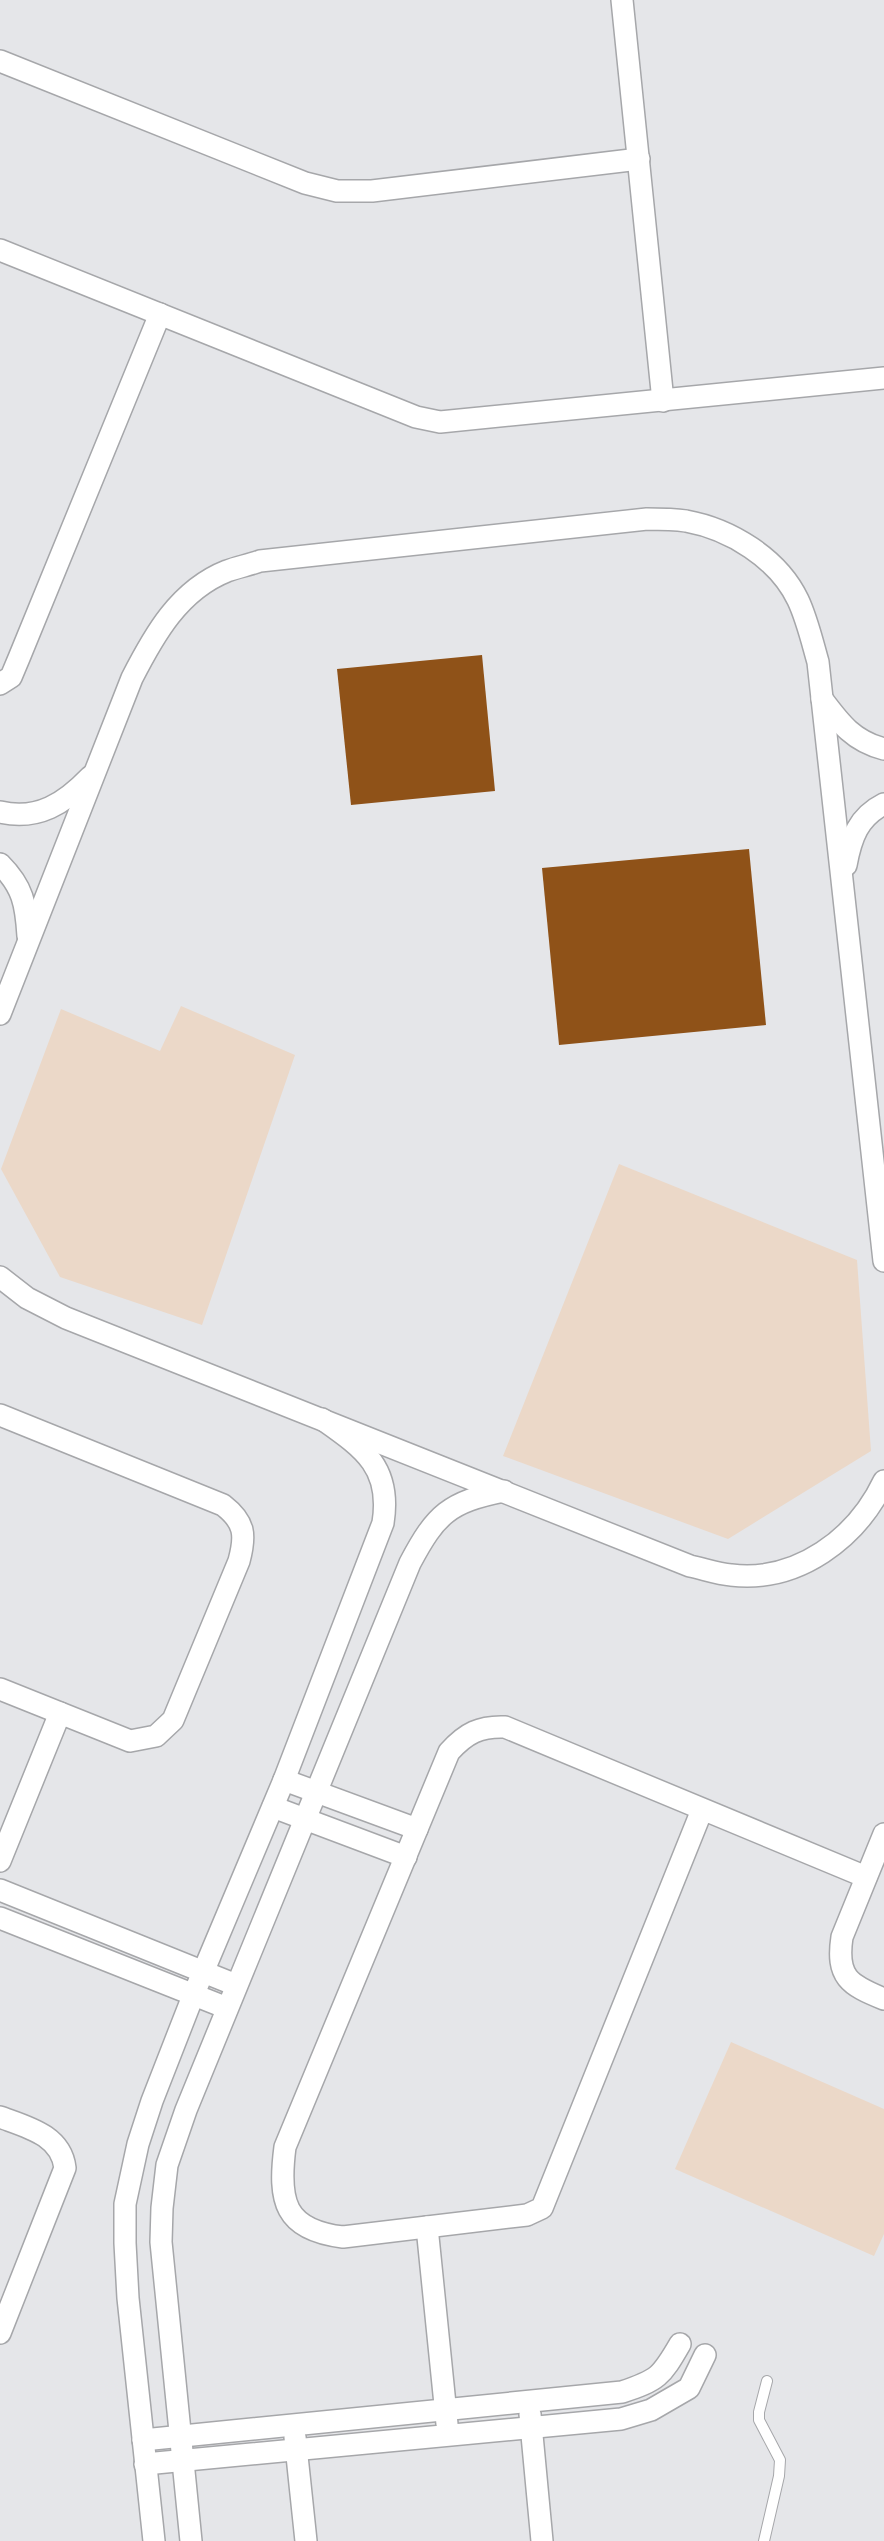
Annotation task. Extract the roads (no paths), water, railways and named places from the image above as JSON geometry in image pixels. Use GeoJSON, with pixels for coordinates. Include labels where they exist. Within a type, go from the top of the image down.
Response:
{"type":"FeatureCollection","features":[{"type":"Feature","properties":{"kind":"street"},"geometry":{"type":"LineString","coordinates":[[622,0],[663,400]]}},
{"type":"Feature","properties":{"kind":"street"},"geometry":{"type":"LineString","coordinates":[[0,60],[305,183],[337,191],[372,190],[639,160]]}},
{"type":"Feature","properties":{"kind":"street"},"geometry":{"type":"LineString","coordinates":[[0,250],[416,417],[440,422],[884,378]]}},
{"type":"Feature","properties":{"kind":"street"},"geometry":{"type":"LineString","coordinates":[[0,684],[11,677],[160,314]]}},
{"type":"Feature","properties":{"kind":"street"},"geometry":{"type":"LineString","coordinates":[[0,1014],[132,678],[151,642],[168,618],[184,600],[203,584],[226,572],[260,561],[647,519],[685,521],[712,528],[736,539],[767,559],[783,578],[800,606],[818,662],[884,1261]]}},
{"type":"Feature","properties":{"kind":"street"},"geometry":{"type":"LineString","coordinates":[[822,698],[845,729],[870,745],[884,749]]}},
{"type":"Feature","properties":{"kind":"street"},"geometry":{"type":"LineString","coordinates":[[0,812],[16,816],[36,813],[57,805],[72,796],[96,771]]}},
{"type":"Feature","properties":{"kind":"street"},"geometry":{"type":"LineString","coordinates":[[843,887],[851,839],[865,819],[884,804]]}},
{"type":"Feature","properties":{"kind":"street"},"geometry":{"type":"LineString","coordinates":[[0,864],[12,876],[25,902],[29,941]]}},
{"type":"Feature","properties":{"kind":"street"},"geometry":{"type":"LineString","coordinates":[[0,1277],[27,1298],[66,1318],[690,1566],[732,1575],[763,1575],[796,1566],[828,1550],[854,1527],[874,1503],[884,1480]]}},
{"type":"Feature","properties":{"kind":"street"},"geometry":{"type":"LineString","coordinates":[[0,1415],[223,1505],[235,1515],[242,1528],[244,1543],[239,1561],[173,1720],[164,1730],[145,1740],[130,1741],[0,1689]]}},
{"type":"Feature","properties":{"kind":"street"},"geometry":{"type":"LineString","coordinates":[[154,2541],[128,2298],[126,2204],[138,2144],[146,2118],[193,1996],[284,1780],[373,1552],[386,1507],[385,1489],[375,1466],[362,1447],[322,1419]]}},
{"type":"Feature","properties":{"kind":"street"},"geometry":{"type":"LineString","coordinates":[[191,2541],[162,2252],[162,2208],[167,2165],[186,2110],[236,1985],[410,1563],[425,1535],[440,1518],[456,1506],[472,1498],[504,1491]]}},
{"type":"Feature","properties":{"kind":"street"},"geometry":{"type":"LineString","coordinates":[[0,1861],[60,1713]]}},
{"type":"Feature","properties":{"kind":"street"},"geometry":{"type":"LineString","coordinates":[[702,1810],[542,2208],[527,2215],[343,2238],[321,2235],[301,2224],[290,2214],[284,2192],[282,2167],[285,2147],[449,1752],[461,1738],[474,1730],[490,1726],[505,1726],[866,1877]]}},
{"type":"Feature","properties":{"kind":"street"},"geometry":{"type":"LineString","coordinates":[[284,1780],[417,1829]]}},
{"type":"Feature","properties":{"kind":"street"},"geometry":{"type":"LineString","coordinates":[[273,1807],[406,1857]]}},
{"type":"Feature","properties":{"kind":"street"},"geometry":{"type":"LineString","coordinates":[[884,1834],[842,1937],[839,1955],[843,1974],[863,1991],[884,1999]]}},
{"type":"Feature","properties":{"kind":"street"},"geometry":{"type":"LineString","coordinates":[[0,1890],[236,1985]]}},
{"type":"Feature","properties":{"kind":"street"},"geometry":{"type":"LineString","coordinates":[[0,1918],[227,2008]]}},
{"type":"Feature","properties":{"kind":"street"},"geometry":{"type":"LineString","coordinates":[[0,2117],[39,2132],[55,2143],[64,2156],[65,2168],[0,2333]]}},
{"type":"Feature","properties":{"kind":"street"},"geometry":{"type":"LineString","coordinates":[[427,2227],[448,2436]]}},
{"type":"Feature","properties":{"kind":"street"},"geometry":{"type":"LineString","coordinates":[[143,2440],[622,2392],[645,2384],[664,2372],[680,2344]]}},
{"type":"Feature","properties":{"kind":"street"},"geometry":{"type":"LineString","coordinates":[[145,2464],[621,2418],[651,2410],[689,2388],[705,2355]]}},
{"type":"Feature","properties":{"kind":"street"},"geometry":{"type":"LineString","coordinates":[[528,2401],[542,2541]]}},
{"type":"Feature","properties":{"kind":"street"},"geometry":{"type":"LineString","coordinates":[[294,2425],[306,2541]]}},
{"type":"Feature","properties":{"kind":"lane"},"geometry":{"type":"LineString","coordinates":[[764,2541],[779,2476],[780,2460],[759,2420],[759,2412],[767,2382]]}}]}
